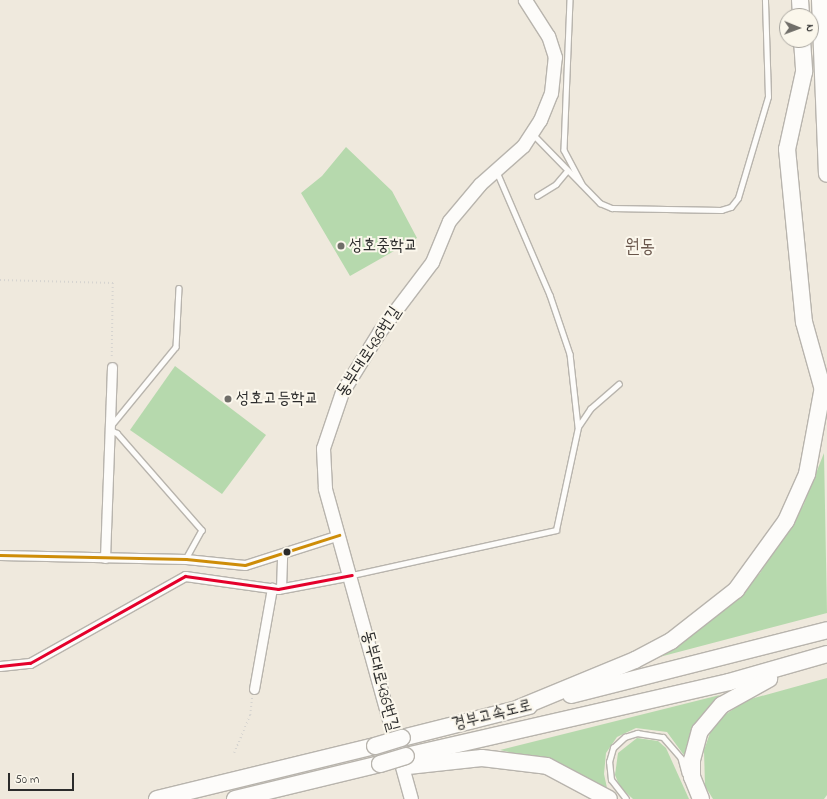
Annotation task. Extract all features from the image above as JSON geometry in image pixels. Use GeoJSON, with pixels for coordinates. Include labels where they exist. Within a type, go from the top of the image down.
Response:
{"type":"FeatureCollection","features":[{"type":"Feature","properties":{"kind":"highway"},"geometry":{"type":"LineString","coordinates":[[822,2],[826,84],[827,174]]}},
{"type":"Feature","properties":{"kind":"highway"},"geometry":{"type":"LineString","coordinates":[[802,48],[804,72],[787,149],[804,322],[824,387],[827,406]]}},
{"type":"Feature","properties":{"kind":"highway"},"geometry":{"type":"LineString","coordinates":[[519,708],[635,660],[671,640],[736,590],[786,521],[806,474],[824,387]]}},
{"type":"Feature","properties":{"kind":"highway","name":"경부고속도로"},"geometry":{"type":"LineString","coordinates":[[156,799],[375,746],[826,630]]}},
{"type":"Feature","properties":{"kind":"highway"},"geometry":{"type":"LineString","coordinates":[[701,799],[692,777],[692,760],[700,731],[722,704],[743,691],[827,654]]}},
{"type":"Feature","properties":{"kind":"highway","name":"경부고속도로"},"geometry":{"type":"LineString","coordinates":[[407,761],[729,682],[827,654]]}},
{"type":"Feature","properties":{"kind":"highway"},"geometry":{"type":"LineString","coordinates":[[235,799],[407,761],[482,758],[547,766],[609,799]]}},
{"type":"Feature","properties":{"kind":"street","name":"동부대로436번길"},"geometry":{"type":"LineString","coordinates":[[411,799],[352,575],[325,488],[322,461],[326,433],[335,405],[359,362],[432,262],[449,221],[532,133],[551,93],[555,57],[548,36],[525,0]]}},
{"type":"Feature","properties":{"kind":"street"},"geometry":{"type":"LineString","coordinates":[[105,558],[112,367]]}},
{"type":"Feature","properties":{"kind":"street"},"geometry":{"type":"LineString","coordinates":[[0,555],[186,559],[245,564],[282,554],[339,535]]}},
{"type":"Feature","properties":{"kind":"street"},"geometry":{"type":"LineString","coordinates":[[254,689],[282,554]]}},
{"type":"Feature","properties":{"kind":"street"},"geometry":{"type":"LineString","coordinates":[[186,559],[186,576]]}},
{"type":"Feature","properties":{"kind":"street"},"geometry":{"type":"LineString","coordinates":[[0,666],[30,663],[186,576],[276,588],[352,575]]}},
{"type":"Feature","properties":{"kind":"lane"},"geometry":{"type":"LineString","coordinates":[[570,0],[564,150],[584,187]]}},
{"type":"Feature","properties":{"kind":"lane"},"geometry":{"type":"LineString","coordinates":[[532,133],[567,171],[600,203],[612,208],[721,210],[731,207],[738,198],[768,97],[765,0]]}},
{"type":"Feature","properties":{"kind":"lane"},"geometry":{"type":"LineString","coordinates":[[352,575],[556,530],[578,427],[570,354],[550,295],[496,170]]}},
{"type":"Feature","properties":{"kind":"lane"},"geometry":{"type":"LineString","coordinates":[[537,196],[556,184],[567,171]]}},
{"type":"Feature","properties":{"kind":"lane"},"geometry":{"type":"LineString","coordinates":[[179,288],[176,347],[110,429],[117,433],[202,530],[186,559]]}},
{"type":"Feature","properties":{"kind":"lane"},"geometry":{"type":"LineString","coordinates":[[578,427],[590,409],[619,384]]}},
{"type":"Feature","properties":{"kind":"lane"},"geometry":{"type":"LineString","coordinates":[[626,799],[610,780],[609,762],[613,748],[625,737],[637,733],[663,737],[672,745],[681,758],[694,799]]}},
{"type":"Feature","properties":{"kind":"path"},"geometry":{"type":"LineString","coordinates":[[0,280],[113,283],[112,367]]}},
{"type":"Feature","properties":{"kind":"path"},"geometry":{"type":"LineString","coordinates":[[234,753],[250,715],[254,689]]}},
{"type":"Feature","properties":{"kind":"green space"},"geometry":{"type":"Polygon","coordinates":[[[346,147],[392,191],[417,238],[350,276],[301,193],[322,176],[346,147]]]}},
{"type":"Feature","properties":{"kind":"green space"},"geometry":{"type":"Polygon","coordinates":[[[175,366],[266,435],[222,494],[130,430],[175,366]]]}},
{"type":"Feature","properties":{"kind":"green space"},"geometry":{"type":"Polygon","coordinates":[[[824,453],[827,613],[648,660],[685,640],[721,612],[760,573],[803,506],[824,453]]]}},
{"type":"Feature","properties":{"kind":"green space"},"geometry":{"type":"Polygon","coordinates":[[[827,678],[827,795],[824,799],[713,799],[705,786],[704,750],[710,733],[723,716],[747,700],[827,678]]]}},
{"type":"Feature","properties":{"kind":"green space"},"geometry":{"type":"Polygon","coordinates":[[[720,695],[700,718],[686,758],[667,732],[636,728],[617,737],[606,753],[604,774],[607,788],[560,764],[500,750],[720,695]]]}},
{"type":"Feature","properties":{"kind":"green space"},"geometry":{"type":"Polygon","coordinates":[[[637,738],[658,741],[666,748],[689,799],[633,799],[620,787],[615,775],[618,753],[637,738]]]}},
{"type":"Feature","properties":{"kind":"transit line"},"geometry":{"type":"LineString","coordinates":[[0,555],[186,559],[245,565],[339,535]]}},
{"type":"Feature","properties":{"kind":"transit line"},"geometry":{"type":"LineString","coordinates":[[0,666],[30,663],[185,576],[278,589],[352,575]]}},
{"type":"Feature","properties":{"kind":"place","name":"성호중학교"},"geometry":{"type":"Point","coordinates":[341,246]}},
{"type":"Feature","properties":{"kind":"place","name":"성호고등학교"},"geometry":{"type":"Point","coordinates":[228,399]}},
{"type":"Feature","properties":{"kind":"district","name":"원동"},"geometry":{"type":"Point","coordinates":[640,248]}}]}
